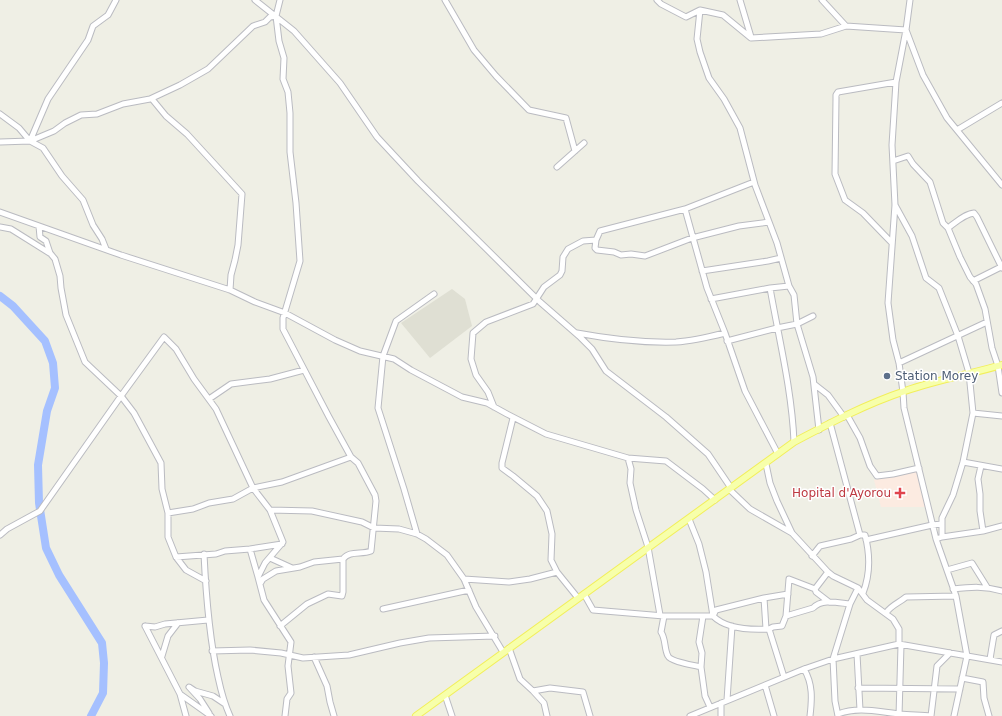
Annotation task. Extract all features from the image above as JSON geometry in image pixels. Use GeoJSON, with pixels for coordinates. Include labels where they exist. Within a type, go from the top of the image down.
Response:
{"type":"FeatureCollection","features":[{"type":"Feature","properties":{"kind":"main road"},"geometry":{"type":"LineString","coordinates":[[416,716],[648,547],[766,464],[794,442],[845,416],[903,392],[932,382],[1000,366]]}},
{"type":"Feature","properties":{"kind":"street"},"geometry":{"type":"LineString","coordinates":[[30,140],[48,99],[88,40],[94,26],[108,15],[116,0]]}},
{"type":"Feature","properties":{"kind":"street"},"geometry":{"type":"LineString","coordinates":[[255,0],[294,31],[340,83],[377,137],[418,181],[537,299],[576,333],[592,350],[606,371],[666,417],[708,454],[730,489],[750,509],[792,533]]}},
{"type":"Feature","properties":{"kind":"street"},"geometry":{"type":"LineString","coordinates":[[260,584],[276,570],[300,567],[314,562],[343,559],[350,553],[365,553],[371,551],[376,498],[358,463],[351,457],[283,329],[283,318],[300,260],[296,203],[290,152],[288,92],[282,79],[284,58],[276,16],[280,0]]}},
{"type":"Feature","properties":{"kind":"street"},"geometry":{"type":"LineString","coordinates":[[445,0],[474,50],[496,76],[529,110],[566,118],[575,151]]}},
{"type":"Feature","properties":{"kind":"street"},"geometry":{"type":"LineString","coordinates":[[657,0],[661,4],[686,17],[700,10],[723,15],[751,38],[822,34],[846,26],[906,30]]}},
{"type":"Feature","properties":{"kind":"street"},"geometry":{"type":"LineString","coordinates":[[740,0],[751,38]]}},
{"type":"Feature","properties":{"kind":"street"},"geometry":{"type":"LineString","coordinates":[[822,0],[846,26]]}},
{"type":"Feature","properties":{"kind":"street"},"geometry":{"type":"LineString","coordinates":[[910,0],[896,82],[892,145],[895,205],[888,303],[893,340],[899,363],[904,408],[932,525],[956,596],[967,656],[954,716]]}},
{"type":"Feature","properties":{"kind":"street"},"geometry":{"type":"LineString","coordinates":[[700,10],[697,39],[700,52],[709,78],[724,99],[740,128],[754,182],[777,243],[789,286],[794,295],[797,324],[814,384],[819,430]]}},
{"type":"Feature","properties":{"kind":"street"},"geometry":{"type":"LineString","coordinates":[[0,142],[30,140],[54,131],[80,115],[96,114],[123,104],[152,99],[208,69],[253,26],[265,22],[270,17],[276,16]]}},
{"type":"Feature","properties":{"kind":"street"},"geometry":{"type":"LineString","coordinates":[[906,30],[923,75],[947,118],[1002,185]]}},
{"type":"Feature","properties":{"kind":"street"},"geometry":{"type":"LineString","coordinates":[[892,243],[863,213],[845,200],[835,174],[836,95],[838,92],[896,82]]}},
{"type":"Feature","properties":{"kind":"street"},"geometry":{"type":"LineString","coordinates":[[152,99],[166,116],[187,134],[242,194],[238,245],[231,275],[230,290]]}},
{"type":"Feature","properties":{"kind":"street"},"geometry":{"type":"LineString","coordinates":[[957,130],[1002,103]]}},
{"type":"Feature","properties":{"kind":"street"},"geometry":{"type":"LineString","coordinates":[[0,114],[19,128],[30,140],[43,148],[62,176],[82,200],[106,249]]}},
{"type":"Feature","properties":{"kind":"street"},"geometry":{"type":"LineString","coordinates":[[557,167],[584,143]]}},
{"type":"Feature","properties":{"kind":"street"},"geometry":{"type":"LineString","coordinates":[[893,162],[908,156],[913,164],[930,182],[943,223],[948,228],[960,257],[976,284],[985,309],[992,348],[1000,366],[1002,393]]}},
{"type":"Feature","properties":{"kind":"street"},"geometry":{"type":"LineString","coordinates":[[754,182],[685,209],[600,231],[596,240],[595,248],[597,250],[614,252],[621,255],[631,254],[645,256],[692,238],[740,226],[768,222]]}},
{"type":"Feature","properties":{"kind":"street"},"geometry":{"type":"LineString","coordinates":[[895,205],[912,236],[926,278],[939,288],[958,336],[969,373],[973,413],[963,462],[953,495],[942,518],[942,537]]}},
{"type":"Feature","properties":{"kind":"street"},"geometry":{"type":"LineString","coordinates":[[685,209],[707,288],[725,332],[745,391],[778,454]]}},
{"type":"Feature","properties":{"kind":"street"},"geometry":{"type":"LineString","coordinates":[[0,212],[230,290],[255,302],[285,313],[360,352],[394,359],[411,370],[462,397],[487,403],[546,434],[628,458],[666,461],[715,500]]}},
{"type":"Feature","properties":{"kind":"street"},"geometry":{"type":"LineString","coordinates":[[948,228],[964,217],[974,213],[1002,268],[973,281]]}},
{"type":"Feature","properties":{"kind":"street"},"geometry":{"type":"LineString","coordinates":[[39,226],[40,237],[46,241],[55,259],[60,276],[66,315],[85,362],[121,396],[134,413],[160,463],[162,489],[168,513],[168,537],[176,557],[186,570],[206,581]]}},
{"type":"Feature","properties":{"kind":"street"},"geometry":{"type":"LineString","coordinates":[[0,227],[11,230],[52,254]]}},
{"type":"Feature","properties":{"kind":"street"},"geometry":{"type":"LineString","coordinates":[[494,407],[488,392],[476,375],[470,359],[473,333],[486,322],[533,304],[544,287],[560,276],[562,272],[563,257],[568,249],[583,242],[596,240]]}},
{"type":"Feature","properties":{"kind":"street"},"geometry":{"type":"LineString","coordinates":[[702,271],[781,258]]}},
{"type":"Feature","properties":{"kind":"street"},"geometry":{"type":"LineString","coordinates":[[711,299],[789,286]]}},
{"type":"Feature","properties":{"kind":"street"},"geometry":{"type":"LineString","coordinates":[[770,288],[792,420],[794,442]]}},
{"type":"Feature","properties":{"kind":"street"},"geometry":{"type":"LineString","coordinates":[[417,534],[378,408],[382,356],[396,321],[434,294]]}},
{"type":"Feature","properties":{"kind":"street"},"geometry":{"type":"LineString","coordinates":[[727,341],[797,324],[813,316]]}},
{"type":"Feature","properties":{"kind":"street"},"geometry":{"type":"LineString","coordinates":[[899,363],[987,322]]}},
{"type":"Feature","properties":{"kind":"street"},"geometry":{"type":"LineString","coordinates":[[576,333],[622,340],[677,342],[707,337],[725,332]]}},
{"type":"Feature","properties":{"kind":"street"},"geometry":{"type":"LineString","coordinates":[[0,535],[7,529],[40,511],[164,337],[176,349],[194,379],[216,409],[254,488],[270,510],[283,542],[270,558],[258,577]]}},
{"type":"Feature","properties":{"kind":"street"},"geometry":{"type":"LineString","coordinates":[[209,399],[231,384],[270,379],[304,370]]}},
{"type":"Feature","properties":{"kind":"street"},"geometry":{"type":"LineString","coordinates":[[814,384],[828,395],[845,416],[860,438],[870,466],[877,476],[919,468]]}},
{"type":"Feature","properties":{"kind":"street"},"geometry":{"type":"LineString","coordinates":[[973,413],[1002,416]]}},
{"type":"Feature","properties":{"kind":"street"},"geometry":{"type":"LineString","coordinates":[[513,418],[502,468],[514,476],[537,496],[547,511],[552,534],[551,560],[557,572],[578,598]]}},
{"type":"Feature","properties":{"kind":"street"},"geometry":{"type":"LineString","coordinates":[[830,423],[860,536]]}},
{"type":"Feature","properties":{"kind":"street"},"geometry":{"type":"LineString","coordinates":[[168,513],[193,509],[209,503],[233,499],[254,488],[282,482],[351,457]]}},
{"type":"Feature","properties":{"kind":"street"},"geometry":{"type":"LineString","coordinates":[[628,458],[631,469],[630,483],[636,510],[648,547],[662,615],[661,632],[664,636],[668,656],[671,660],[701,667]]}},
{"type":"Feature","properties":{"kind":"street"},"geometry":{"type":"LineString","coordinates":[[963,462],[1002,469]]}},
{"type":"Feature","properties":{"kind":"street"},"geometry":{"type":"LineString","coordinates":[[766,464],[770,483],[792,533],[828,572],[858,588],[867,600],[893,619],[899,629],[900,715]]}},
{"type":"Feature","properties":{"kind":"street"},"geometry":{"type":"LineString","coordinates":[[980,466],[978,479],[982,531]]}},
{"type":"Feature","properties":{"kind":"street"},"geometry":{"type":"LineString","coordinates":[[270,510],[312,511],[362,522],[374,528],[399,529],[417,534],[447,555],[464,579],[476,607],[495,636],[503,652]]}},
{"type":"Feature","properties":{"kind":"street"},"geometry":{"type":"LineString","coordinates":[[689,519],[699,544],[713,616],[718,622],[732,626],[768,629],[782,626],[786,616],[789,579],[815,589],[816,592],[829,602]]}},
{"type":"Feature","properties":{"kind":"street"},"geometry":{"type":"LineString","coordinates":[[866,540],[942,524]]}},
{"type":"Feature","properties":{"kind":"street"},"geometry":{"type":"LineString","coordinates":[[936,539],[1002,526]]}},
{"type":"Feature","properties":{"kind":"street"},"geometry":{"type":"LineString","coordinates":[[812,556],[820,546],[865,535],[869,554],[866,585],[863,593]]}},
{"type":"Feature","properties":{"kind":"street"},"geometry":{"type":"LineString","coordinates":[[176,557],[216,554],[225,551],[282,544]]}},
{"type":"Feature","properties":{"kind":"street"},"geometry":{"type":"LineString","coordinates":[[250,549],[264,600],[291,642],[288,666],[291,693],[287,699],[285,716]]}},
{"type":"Feature","properties":{"kind":"street"},"geometry":{"type":"LineString","coordinates":[[204,554],[208,620],[212,651],[224,704],[230,716]]}},
{"type":"Feature","properties":{"kind":"street"},"geometry":{"type":"LineString","coordinates":[[270,558],[293,568]]}},
{"type":"Feature","properties":{"kind":"street"},"geometry":{"type":"LineString","coordinates":[[280,626],[307,604],[328,594],[342,596],[343,559]]}},
{"type":"Feature","properties":{"kind":"street"},"geometry":{"type":"LineString","coordinates":[[947,570],[972,563],[987,587]]}},
{"type":"Feature","properties":{"kind":"street"},"geometry":{"type":"LineString","coordinates":[[464,579],[509,582],[530,579],[557,572]]}},
{"type":"Feature","properties":{"kind":"street"},"geometry":{"type":"LineString","coordinates":[[815,589],[828,572]]}},
{"type":"Feature","properties":{"kind":"street"},"geometry":{"type":"LineString","coordinates":[[954,589],[977,586],[1002,591]]}},
{"type":"Feature","properties":{"kind":"street"},"geometry":{"type":"LineString","coordinates":[[858,588],[850,604],[833,659],[834,694],[838,715],[848,710],[860,710],[900,715],[931,716],[937,666],[950,653]]}},
{"type":"Feature","properties":{"kind":"street"},"geometry":{"type":"LineString","coordinates":[[383,609],[469,590]]}},
{"type":"Feature","properties":{"kind":"street"},"geometry":{"type":"LineString","coordinates":[[584,594],[593,610],[662,615],[713,616]]}},
{"type":"Feature","properties":{"kind":"street"},"geometry":{"type":"LineString","coordinates":[[713,616],[716,610],[764,598],[788,594]]}},
{"type":"Feature","properties":{"kind":"street"},"geometry":{"type":"LineString","coordinates":[[886,613],[890,607],[900,603],[906,597],[956,596]]}},
{"type":"Feature","properties":{"kind":"street"},"geometry":{"type":"LineString","coordinates":[[764,598],[768,629],[784,677]]}},
{"type":"Feature","properties":{"kind":"street"},"geometry":{"type":"LineString","coordinates":[[786,616],[813,608],[816,604],[829,602],[850,604]]}},
{"type":"Feature","properties":{"kind":"street"},"geometry":{"type":"LineString","coordinates":[[703,616],[700,642],[702,653],[701,667],[705,696],[710,707]]}},
{"type":"Feature","properties":{"kind":"street"},"geometry":{"type":"LineString","coordinates":[[186,716],[180,694],[162,656],[145,626],[155,627],[165,624],[208,620]]}},
{"type":"Feature","properties":{"kind":"street"},"geometry":{"type":"LineString","coordinates":[[162,656],[168,636],[178,623]]}},
{"type":"Feature","properties":{"kind":"street"},"geometry":{"type":"LineString","coordinates":[[728,700],[732,626]]}},
{"type":"Feature","properties":{"kind":"street"},"geometry":{"type":"LineString","coordinates":[[990,659],[994,635],[1002,631]]}},
{"type":"Feature","properties":{"kind":"street"},"geometry":{"type":"LineString","coordinates":[[212,651],[250,650],[281,652],[303,658],[349,656],[400,643],[429,638],[495,636]]}},
{"type":"Feature","properties":{"kind":"street"},"geometry":{"type":"LineString","coordinates":[[690,716],[804,669],[833,659],[900,645],[1002,662]]}},
{"type":"Feature","properties":{"kind":"street"},"geometry":{"type":"LineString","coordinates":[[509,648],[520,678],[544,703],[547,716]]}},
{"type":"Feature","properties":{"kind":"street"},"geometry":{"type":"LineString","coordinates":[[857,654],[860,710]]}},
{"type":"Feature","properties":{"kind":"street"},"geometry":{"type":"LineString","coordinates":[[314,657],[326,686],[334,716]]}},
{"type":"Feature","properties":{"kind":"street"},"geometry":{"type":"LineString","coordinates":[[804,669],[810,678],[812,688],[810,716]]}},
{"type":"Feature","properties":{"kind":"street"},"geometry":{"type":"LineString","coordinates":[[962,678],[983,682],[984,698],[989,716]]}},
{"type":"Feature","properties":{"kind":"street"},"geometry":{"type":"LineString","coordinates":[[765,685],[774,716]]}},
{"type":"Feature","properties":{"kind":"street"},"geometry":{"type":"LineString","coordinates":[[211,716],[200,699],[189,687],[195,691],[212,696],[224,704]]}},
{"type":"Feature","properties":{"kind":"street"},"geometry":{"type":"LineString","coordinates":[[533,691],[550,688],[583,692],[590,716]]}},
{"type":"Feature","properties":{"kind":"street"},"geometry":{"type":"LineString","coordinates":[[858,688],[960,689]]}},
{"type":"Feature","properties":{"kind":"street"},"geometry":{"type":"LineString","coordinates":[[180,694],[211,716]]}},
{"type":"Feature","properties":{"kind":"street"},"geometry":{"type":"LineString","coordinates":[[445,695],[452,716]]}},
{"type":"Feature","properties":{"kind":"street"},"geometry":{"type":"LineString","coordinates":[[721,703],[721,716]]}},
{"type":"Feature","properties":{"kind":"street"},"geometry":{"type":"LineString","coordinates":[[848,710],[850,716]]}},
{"type":"Feature","properties":{"kind":"shaded area"},"geometry":{"type":"Polygon","coordinates":[[[452,289],[465,299],[472,326],[430,358],[401,323],[452,289]]]}},
{"type":"Feature","properties":{"kind":"shaded area","name":"Hopital d'Ayorou"},"geometry":{"type":"Polygon","coordinates":[[[916,470],[926,507],[881,507],[874,480],[916,470]]]}},
{"type":"Feature","properties":{"kind":"waterway"},"geometry":{"type":"LineString","coordinates":[[0,296],[13,306],[45,341],[53,363],[55,388],[47,411],[38,465],[39,503],[46,548],[59,575],[102,643],[104,663],[103,693],[91,716]]}},
{"type":"Feature","properties":{"kind":"place","name":"Station Morey"},"geometry":{"type":"Point","coordinates":[887,376]}},
{"type":"Feature","properties":{"kind":"place","name":"Hopital d'Ayorou"},"geometry":{"type":"Point","coordinates":[900,493]}}]}
